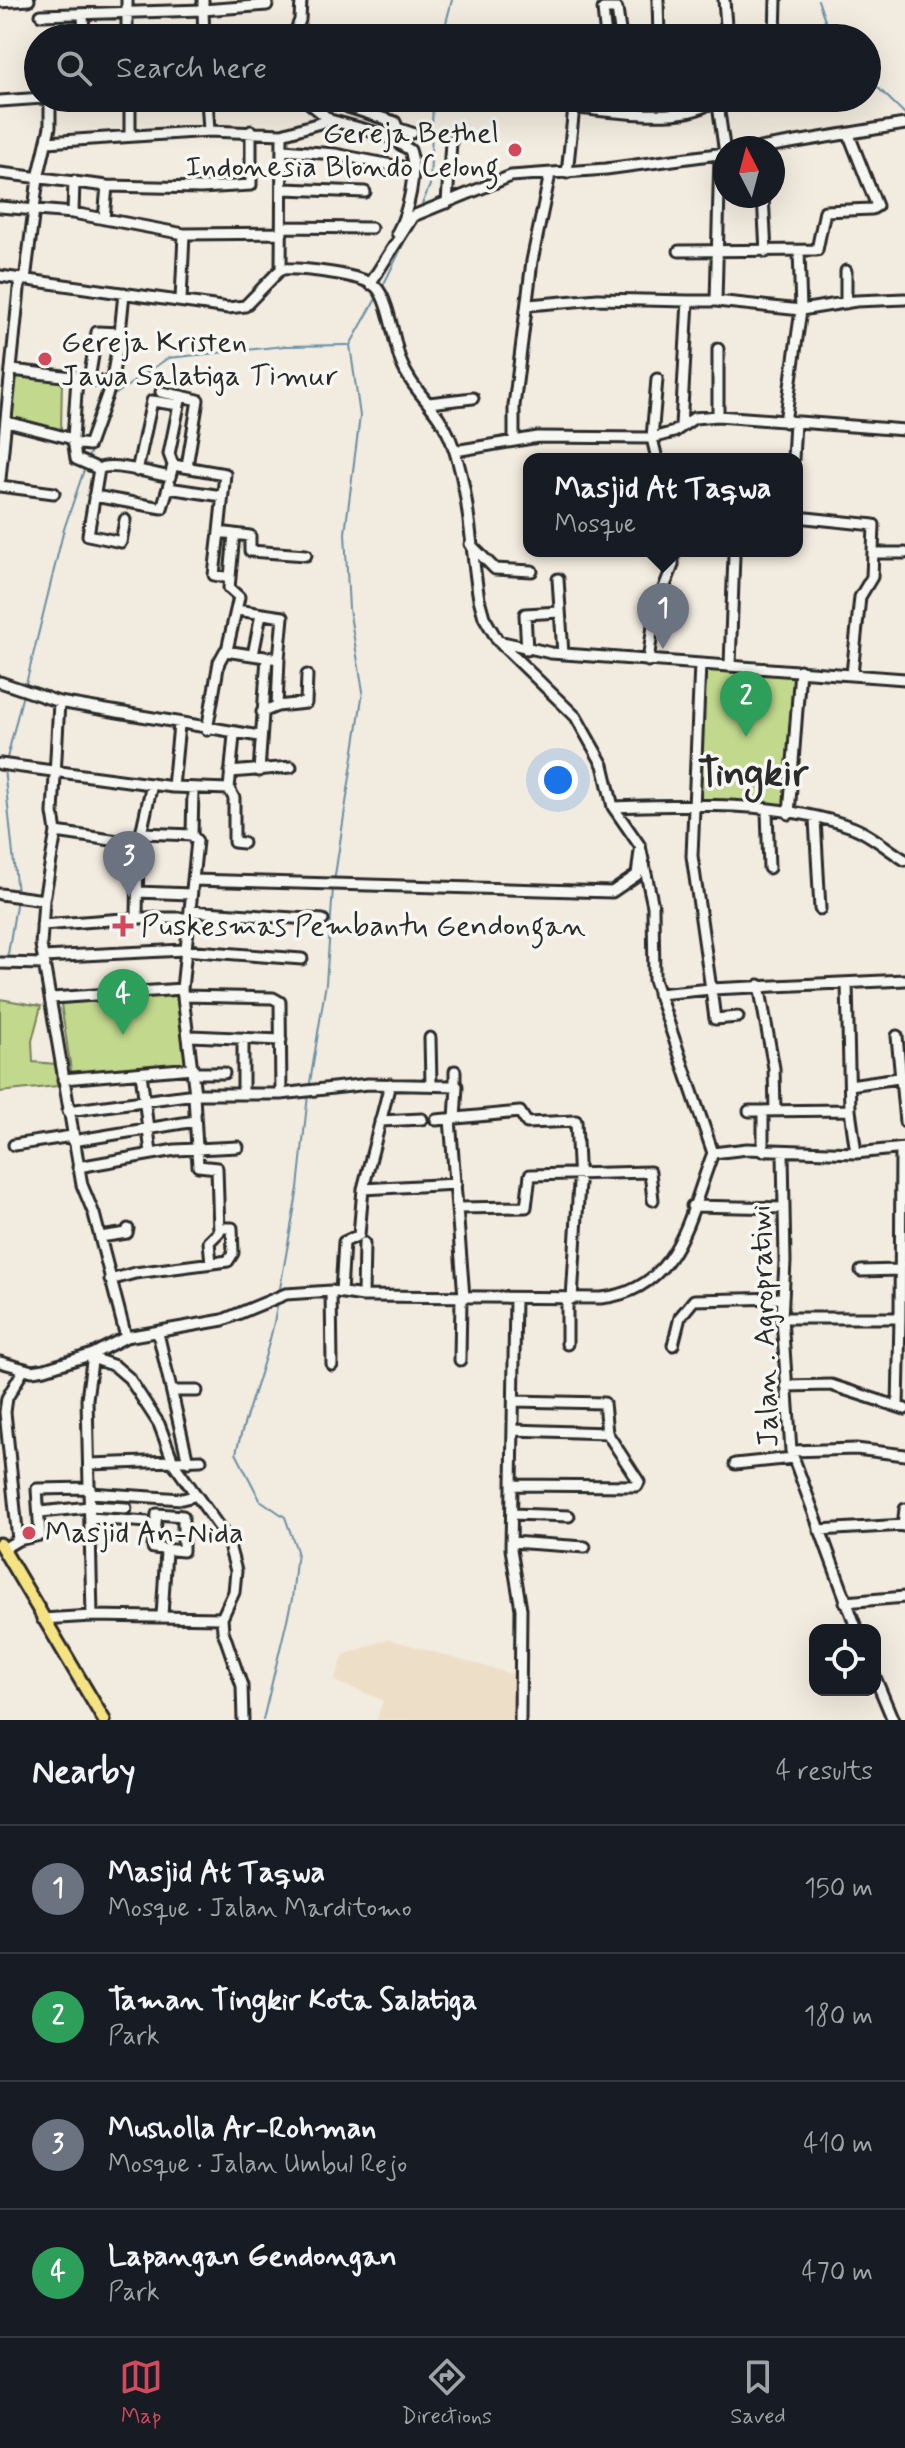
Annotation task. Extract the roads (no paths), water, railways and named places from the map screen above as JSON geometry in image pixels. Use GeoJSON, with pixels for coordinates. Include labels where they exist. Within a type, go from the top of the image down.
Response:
{"type":"FeatureCollection","features":[{"type":"Feature","properties":{"kind":"main road"},"geometry":{"type":"LineString","coordinates":[[2,1546],[99,1717]]}},
{"type":"Feature","properties":{"kind":"street"},"geometry":{"type":"LineString","coordinates":[[7,1],[29,0]]}},
{"type":"Feature","properties":{"kind":"street"},"geometry":{"type":"LineString","coordinates":[[127,0],[127,24]]}},
{"type":"Feature","properties":{"kind":"street"},"geometry":{"type":"LineString","coordinates":[[298,24],[301,0]]}},
{"type":"Feature","properties":{"kind":"street"},"geometry":{"type":"LineString","coordinates":[[658,0],[659,24]]}},
{"type":"Feature","properties":{"kind":"street"},"geometry":{"type":"LineString","coordinates":[[724,0],[726,24]]}},
{"type":"Feature","properties":{"kind":"street"},"geometry":{"type":"LineString","coordinates":[[775,24],[776,0]]}},
{"type":"Feature","properties":{"kind":"street"},"geometry":{"type":"LineString","coordinates":[[603,5],[616,4],[619,24]]}},
{"type":"Feature","properties":{"kind":"street"},"geometry":{"type":"LineString","coordinates":[[41,15],[203,5],[267,5]]}},
{"type":"Feature","properties":{"kind":"street"},"geometry":{"type":"LineString","coordinates":[[83,14],[83,24]]}},
{"type":"Feature","properties":{"kind":"street"},"geometry":{"type":"LineString","coordinates":[[0,101],[24,99]]}},
{"type":"Feature","properties":{"kind":"street"},"geometry":{"type":"LineString","coordinates":[[0,479],[22,280],[38,178],[47,142],[49,112]]}},
{"type":"Feature","properties":{"kind":"street"},"geometry":{"type":"LineString","coordinates":[[130,112],[130,135]]}},
{"type":"Feature","properties":{"kind":"street"},"geometry":{"type":"LineString","coordinates":[[208,112],[209,131]]}},
{"type":"Feature","properties":{"kind":"street"},"geometry":{"type":"LineString","coordinates":[[320,112],[330,120],[385,135],[404,144]]}},
{"type":"Feature","properties":{"kind":"street"},"geometry":{"type":"LineString","coordinates":[[364,112],[395,122],[412,155],[404,218],[371,284]]}},
{"type":"Feature","properties":{"kind":"street"},"geometry":{"type":"LineString","coordinates":[[567,173],[574,112]]}},
{"type":"Feature","properties":{"kind":"street"},"geometry":{"type":"LineString","coordinates":[[718,112],[721,136]]}},
{"type":"Feature","properties":{"kind":"street"},"geometry":{"type":"LineString","coordinates":[[47,142],[209,131],[282,134],[330,120]]}},
{"type":"Feature","properties":{"kind":"street"},"geometry":{"type":"LineString","coordinates":[[785,144],[902,124]]}},
{"type":"Feature","properties":{"kind":"street"},"geometry":{"type":"LineString","coordinates":[[400,129],[412,133]]}},
{"type":"Feature","properties":{"kind":"street"},"geometry":{"type":"LineString","coordinates":[[0,173],[107,186],[250,186],[251,131]]}},
{"type":"Feature","properties":{"kind":"street"},"geometry":{"type":"LineString","coordinates":[[0,276],[228,308],[245,306],[281,269],[284,189],[282,134]]}},
{"type":"Feature","properties":{"kind":"street"},"geometry":{"type":"LineString","coordinates":[[679,251],[818,249],[825,211],[877,206],[849,135]]}},
{"type":"Feature","properties":{"kind":"street"},"geometry":{"type":"LineString","coordinates":[[447,203],[451,142]]}},
{"type":"Feature","properties":{"kind":"street"},"geometry":{"type":"LineString","coordinates":[[283,150],[335,154],[412,169]]}},
{"type":"Feature","properties":{"kind":"street"},"geometry":{"type":"LineString","coordinates":[[371,284],[413,216],[511,176],[567,173],[713,154]]}},
{"type":"Feature","properties":{"kind":"street"},"geometry":{"type":"LineString","coordinates":[[514,439],[517,375],[529,305],[532,261],[550,174]]}},
{"type":"Feature","properties":{"kind":"street"},"geometry":{"type":"LineString","coordinates":[[73,213],[74,181]]}},
{"type":"Feature","properties":{"kind":"street"},"geometry":{"type":"LineString","coordinates":[[104,219],[107,186]]}},
{"type":"Feature","properties":{"kind":"street"},"geometry":{"type":"LineString","coordinates":[[284,189],[365,192]]}},
{"type":"Feature","properties":{"kind":"street"},"geometry":{"type":"LineString","coordinates":[[0,207],[73,213],[184,234],[371,228]]}},
{"type":"Feature","properties":{"kind":"street"},"geometry":{"type":"LineString","coordinates":[[716,301],[720,208]]}},
{"type":"Feature","properties":{"kind":"street"},"geometry":{"type":"LineString","coordinates":[[764,208],[766,252]]}},
{"type":"Feature","properties":{"kind":"street"},"geometry":{"type":"LineString","coordinates":[[181,300],[184,234]]}},
{"type":"Feature","properties":{"kind":"street"},"geometry":{"type":"LineString","coordinates":[[793,453],[790,422],[801,310],[799,251]]}},
{"type":"Feature","properties":{"kind":"street"},"geometry":{"type":"LineString","coordinates":[[0,1362],[24,1369],[45,1369],[92,1356],[126,1337],[223,1320],[286,1294],[336,1292],[363,1296],[570,1299],[620,1296],[646,1284],[665,1269],[673,1256],[713,1153],[652,969],[653,906],[640,846],[613,807],[603,765],[576,717],[498,641],[481,609],[455,451],[429,403],[416,390],[400,360],[384,301],[371,284],[313,271],[281,269]]}},
{"type":"Feature","properties":{"kind":"street"},"geometry":{"type":"LineString","coordinates":[[846,271],[846,303]]}},
{"type":"Feature","properties":{"kind":"street"},"geometry":{"type":"LineString","coordinates":[[4,427],[89,445],[111,384],[124,293]]}},
{"type":"Feature","properties":{"kind":"street"},"geometry":{"type":"LineString","coordinates":[[529,305],[598,299],[716,301],[801,310],[905,299]]}},
{"type":"Feature","properties":{"kind":"street"},"geometry":{"type":"LineString","coordinates":[[681,426],[688,301]]}},
{"type":"Feature","properties":{"kind":"street"},"geometry":{"type":"LineString","coordinates":[[89,379],[97,332],[120,333]]}},
{"type":"Feature","properties":{"kind":"street"},"geometry":{"type":"LineString","coordinates":[[718,349],[718,416]]}},
{"type":"Feature","properties":{"kind":"street"},"geometry":{"type":"LineString","coordinates":[[12,370],[111,384]]}},
{"type":"Feature","properties":{"kind":"street"},"geometry":{"type":"LineString","coordinates":[[77,378],[73,441],[79,462],[99,469],[106,465],[170,477]]}},
{"type":"Feature","properties":{"kind":"street"},"geometry":{"type":"LineString","coordinates":[[656,453],[652,438],[657,379]]}},
{"type":"Feature","properties":{"kind":"street"},"geometry":{"type":"LineString","coordinates":[[161,392],[180,401]]}},
{"type":"Feature","properties":{"kind":"street"},"geometry":{"type":"LineString","coordinates":[[429,403],[473,398]]}},
{"type":"Feature","properties":{"kind":"street"},"geometry":{"type":"LineString","coordinates":[[137,471],[152,401],[198,400],[187,466]]}},
{"type":"Feature","properties":{"kind":"street"},"geometry":{"type":"LineString","coordinates":[[94,496],[162,508],[173,465],[169,454],[180,401]]}},
{"type":"Feature","properties":{"kind":"street"},"geometry":{"type":"LineString","coordinates":[[455,451],[514,439],[652,438],[666,435],[694,418],[718,416],[905,430]]}},
{"type":"Feature","properties":{"kind":"street"},"geometry":{"type":"LineString","coordinates":[[173,465],[224,472],[214,575],[230,578]]}},
{"type":"Feature","properties":{"kind":"street"},"geometry":{"type":"LineString","coordinates":[[99,469],[88,536],[121,542],[125,520]]}},
{"type":"Feature","properties":{"kind":"street"},"geometry":{"type":"LineString","coordinates":[[0,486],[54,493]]}},
{"type":"Feature","properties":{"kind":"street"},"geometry":{"type":"LineString","coordinates":[[168,488],[222,496]]}},
{"type":"Feature","properties":{"kind":"street"},"geometry":{"type":"LineString","coordinates":[[803,517],[873,523],[875,553],[872,577],[860,597],[852,674]]}},
{"type":"Feature","properties":{"kind":"street"},"geometry":{"type":"LineString","coordinates":[[219,532],[249,536],[251,551],[306,555]]}},
{"type":"Feature","properties":{"kind":"street"},"geometry":{"type":"LineString","coordinates":[[207,730],[219,662],[227,650],[237,610],[239,594],[229,588],[234,534]]}},
{"type":"Feature","properties":{"kind":"street"},"geometry":{"type":"LineString","coordinates":[[470,544],[495,569],[532,571]]}},
{"type":"Feature","properties":{"kind":"street"},"geometry":{"type":"LineString","coordinates":[[875,553],[905,553]]}},
{"type":"Feature","properties":{"kind":"street"},"geometry":{"type":"LineString","coordinates":[[648,661],[655,611],[673,565],[673,557]]}},
{"type":"Feature","properties":{"kind":"street"},"geometry":{"type":"LineString","coordinates":[[730,665],[734,557]]}},
{"type":"Feature","properties":{"kind":"street"},"geometry":{"type":"LineString","coordinates":[[558,579],[563,654]]}},
{"type":"Feature","properties":{"kind":"street"},"geometry":{"type":"LineString","coordinates":[[237,610],[284,618],[277,706]]}},
{"type":"Feature","properties":{"kind":"street"},"geometry":{"type":"LineString","coordinates":[[527,650],[525,614],[560,612]]}},
{"type":"Feature","properties":{"kind":"street"},"geometry":{"type":"LineString","coordinates":[[253,655],[261,614]]}},
{"type":"Feature","properties":{"kind":"street"},"geometry":{"type":"LineString","coordinates":[[498,641],[527,650],[563,654],[905,679]]}},
{"type":"Feature","properties":{"kind":"street"},"geometry":{"type":"LineString","coordinates":[[227,650],[279,659]]}},
{"type":"Feature","properties":{"kind":"street"},"geometry":{"type":"LineString","coordinates":[[259,771],[259,736],[267,657]]}},
{"type":"Feature","properties":{"kind":"street"},"geometry":{"type":"LineString","coordinates":[[700,664],[692,856],[714,1018],[738,1017]]}},
{"type":"Feature","properties":{"kind":"street"},"geometry":{"type":"LineString","coordinates":[[789,814],[800,670]]}},
{"type":"Feature","properties":{"kind":"street"},"geometry":{"type":"LineString","coordinates":[[262,712],[277,706],[307,702],[307,675]]}},
{"type":"Feature","properties":{"kind":"street"},"geometry":{"type":"LineString","coordinates":[[0,682],[59,702],[234,735],[259,736]]}},
{"type":"Feature","properties":{"kind":"street"},"geometry":{"type":"LineString","coordinates":[[59,702],[55,731],[53,813],[56,832],[44,900],[44,961],[78,1167],[126,1337]]}},
{"type":"Feature","properties":{"kind":"street"},"geometry":{"type":"LineString","coordinates":[[173,787],[179,725]]}},
{"type":"Feature","properties":{"kind":"street"},"geometry":{"type":"LineString","coordinates":[[234,735],[229,789],[234,798],[234,842],[243,843]]}},
{"type":"Feature","properties":{"kind":"street"},"geometry":{"type":"LineString","coordinates":[[0,764],[173,787],[229,789]]}},
{"type":"Feature","properties":{"kind":"street"},"geometry":{"type":"LineString","coordinates":[[230,772],[291,767]]}},
{"type":"Feature","properties":{"kind":"street"},"geometry":{"type":"LineString","coordinates":[[137,918],[139,844],[152,784]]}},
{"type":"Feature","properties":{"kind":"street"},"geometry":{"type":"LineString","coordinates":[[192,835],[193,789]]}},
{"type":"Feature","properties":{"kind":"street"},"geometry":{"type":"LineString","coordinates":[[613,807],[692,804],[789,814],[856,829],[905,860]]}},
{"type":"Feature","properties":{"kind":"street"},"geometry":{"type":"LineString","coordinates":[[767,811],[769,868]]}},
{"type":"Feature","properties":{"kind":"street"},"geometry":{"type":"LineString","coordinates":[[815,819],[820,909]]}},
{"type":"Feature","properties":{"kind":"street"},"geometry":{"type":"LineString","coordinates":[[56,832],[139,844]]}},
{"type":"Feature","properties":{"kind":"street"},"geometry":{"type":"LineString","coordinates":[[142,833],[192,835],[197,839],[184,950],[183,992],[191,1036],[198,1167],[217,1168],[219,1228],[217,1235],[210,1239],[211,1263]]}},
{"type":"Feature","properties":{"kind":"street"},"geometry":{"type":"LineString","coordinates":[[193,880],[612,892],[637,875],[640,846]]}},
{"type":"Feature","properties":{"kind":"street"},"geometry":{"type":"LineString","coordinates":[[137,892],[191,894]]}},
{"type":"Feature","properties":{"kind":"street"},"geometry":{"type":"LineString","coordinates":[[5,895],[44,900]]}},
{"type":"Feature","properties":{"kind":"street"},"geometry":{"type":"LineString","coordinates":[[42,925],[189,914],[323,920]]}},
{"type":"Feature","properties":{"kind":"street"},"geometry":{"type":"LineString","coordinates":[[4,963],[184,950],[302,959]]}},
{"type":"Feature","properties":{"kind":"street"},"geometry":{"type":"LineString","coordinates":[[658,994],[759,985],[905,980]]}},
{"type":"Feature","properties":{"kind":"street"},"geometry":{"type":"LineString","coordinates":[[847,983],[850,1110],[856,1153]]}},
{"type":"Feature","properties":{"kind":"street"},"geometry":{"type":"LineString","coordinates":[[759,985],[774,1068],[775,1111]]}},
{"type":"Feature","properties":{"kind":"street"},"geometry":{"type":"LineString","coordinates":[[52,998],[183,992],[277,1000],[282,1007],[281,1094]]}},
{"type":"Feature","properties":{"kind":"street"},"geometry":{"type":"LineString","coordinates":[[191,1036],[281,1040]]}},
{"type":"Feature","properties":{"kind":"street"},"geometry":{"type":"LineString","coordinates":[[897,1036],[905,1122]]}},
{"type":"Feature","properties":{"kind":"street"},"geometry":{"type":"LineString","coordinates":[[243,1038],[243,1094]]}},
{"type":"Feature","properties":{"kind":"street"},"geometry":{"type":"LineString","coordinates":[[430,1038],[431,1084]]}},
{"type":"Feature","properties":{"kind":"street"},"geometry":{"type":"LineString","coordinates":[[63,1079],[193,1071],[224,1073]]}},
{"type":"Feature","properties":{"kind":"street"},"geometry":{"type":"LineString","coordinates":[[455,1071],[455,1085],[458,1088],[452,1119],[463,1297],[460,1360]]}},
{"type":"Feature","properties":{"kind":"street"},"geometry":{"type":"LineString","coordinates":[[141,1073],[151,1153]]}},
{"type":"Feature","properties":{"kind":"street"},"geometry":{"type":"LineString","coordinates":[[850,1085],[903,1077]]}},
{"type":"Feature","properties":{"kind":"street"},"geometry":{"type":"LineString","coordinates":[[68,1111],[194,1094],[281,1094],[390,1084],[455,1085]]}},
{"type":"Feature","properties":{"kind":"street"},"geometry":{"type":"LineString","coordinates":[[332,1365],[336,1292],[344,1242],[359,1235],[363,1189],[390,1084]]}},
{"type":"Feature","properties":{"kind":"street"},"geometry":{"type":"LineString","coordinates":[[749,1111],[850,1110]]}},
{"type":"Feature","properties":{"kind":"street"},"geometry":{"type":"LineString","coordinates":[[763,1111],[763,1151]]}},
{"type":"Feature","properties":{"kind":"street"},"geometry":{"type":"LineString","coordinates":[[436,1120],[520,1112],[527,1123],[575,1120],[578,1175],[567,1344]]}},
{"type":"Feature","properties":{"kind":"street"},"geometry":{"type":"LineString","coordinates":[[380,1121],[422,1119]]}},
{"type":"Feature","properties":{"kind":"street"},"geometry":{"type":"LineString","coordinates":[[14,1145],[195,1121]]}},
{"type":"Feature","properties":{"kind":"street"},"geometry":{"type":"LineString","coordinates":[[78,1167],[151,1153],[238,1147]]}},
{"type":"Feature","properties":{"kind":"street"},"geometry":{"type":"LineString","coordinates":[[713,1153],[856,1153],[903,1148],[900,1270],[902,1408],[831,1385],[786,1386]]}},
{"type":"Feature","properties":{"kind":"street","name":"Jalan . Agropratiwi"},"geometry":{"type":"LineString","coordinates":[[783,1153],[782,1318],[792,1454],[854,1624]]}},
{"type":"Feature","properties":{"kind":"street"},"geometry":{"type":"LineString","coordinates":[[458,1208],[525,1207],[529,1175],[650,1172],[653,1200]]}},
{"type":"Feature","properties":{"kind":"street"},"geometry":{"type":"LineString","coordinates":[[363,1189],[456,1184]]}},
{"type":"Feature","properties":{"kind":"street"},"geometry":{"type":"LineString","coordinates":[[692,1206],[784,1208]]}},
{"type":"Feature","properties":{"kind":"street"},"geometry":{"type":"LineString","coordinates":[[110,1280],[135,1273],[228,1261],[233,1253],[232,1228],[219,1228]]}},
{"type":"Feature","properties":{"kind":"street"},"geometry":{"type":"LineString","coordinates":[[100,1237],[127,1233],[128,1229]]}},
{"type":"Feature","properties":{"kind":"street"},"geometry":{"type":"LineString","coordinates":[[363,1296],[364,1243]]}},
{"type":"Feature","properties":{"kind":"street"},"geometry":{"type":"LineString","coordinates":[[861,1271],[900,1270]]}},
{"type":"Feature","properties":{"kind":"street"},"geometry":{"type":"LineString","coordinates":[[515,1298],[511,1542],[521,1609],[520,1720]]}},
{"type":"Feature","properties":{"kind":"street"},"geometry":{"type":"LineString","coordinates":[[673,1345],[680,1317],[694,1300],[783,1298]]}},
{"type":"Feature","properties":{"kind":"street"},"geometry":{"type":"LineString","coordinates":[[782,1318],[900,1318]]}},
{"type":"Feature","properties":{"kind":"street"},"geometry":{"type":"LineString","coordinates":[[158,1333],[174,1391],[188,1462]]}},
{"type":"Feature","properties":{"kind":"street"},"geometry":{"type":"LineString","coordinates":[[92,1356],[115,1366],[129,1378],[159,1424],[174,1464],[194,1496],[224,1532],[233,1555],[234,1592],[222,1618],[242,1686],[243,1720]]}},
{"type":"Feature","properties":{"kind":"street"},"geometry":{"type":"LineString","coordinates":[[92,1356],[87,1399],[92,1616]]}},
{"type":"Feature","properties":{"kind":"street"},"geometry":{"type":"LineString","coordinates":[[18,1540],[5,1412],[7,1398],[24,1369]]}},
{"type":"Feature","properties":{"kind":"street"},"geometry":{"type":"LineString","coordinates":[[174,1391],[197,1391]]}},
{"type":"Feature","properties":{"kind":"street"},"geometry":{"type":"LineString","coordinates":[[512,1485],[636,1486],[639,1482],[607,1433],[604,1403],[514,1401]]}},
{"type":"Feature","properties":{"kind":"street"},"geometry":{"type":"LineString","coordinates":[[513,1430],[607,1433]]}},
{"type":"Feature","properties":{"kind":"street"},"geometry":{"type":"LineString","coordinates":[[735,1464],[792,1454],[856,1449],[905,1455]]}},
{"type":"Feature","properties":{"kind":"street"},"geometry":{"type":"LineString","coordinates":[[90,1464],[174,1464],[201,1460]]}},
{"type":"Feature","properties":{"kind":"street"},"geometry":{"type":"LineString","coordinates":[[2,1546],[40,1535],[37,1489],[182,1499],[194,1496]]}},
{"type":"Feature","properties":{"kind":"street"},"geometry":{"type":"LineString","coordinates":[[40,1512],[126,1508]]}},
{"type":"Feature","properties":{"kind":"street"},"geometry":{"type":"LineString","coordinates":[[819,1530],[904,1526],[905,1509]]}},
{"type":"Feature","properties":{"kind":"street"},"geometry":{"type":"LineString","coordinates":[[90,1511],[148,1522]]}},
{"type":"Feature","properties":{"kind":"street"},"geometry":{"type":"LineString","coordinates":[[512,1514],[569,1516]]}},
{"type":"Feature","properties":{"kind":"street"},"geometry":{"type":"LineString","coordinates":[[156,1515],[183,1516],[183,1551],[166,1551],[153,1548],[156,1515]]}},
{"type":"Feature","properties":{"kind":"street"},"geometry":{"type":"LineString","coordinates":[[511,1542],[585,1547]]}},
{"type":"Feature","properties":{"kind":"street"},"geometry":{"type":"LineString","coordinates":[[162,1616],[166,1551]]}},
{"type":"Feature","properties":{"kind":"street"},"geometry":{"type":"LineString","coordinates":[[845,1602],[905,1597]]}},
{"type":"Feature","properties":{"kind":"street"},"geometry":{"type":"LineString","coordinates":[[42,1619],[92,1616],[222,1618]]}},
{"type":"Feature","properties":{"kind":"street"},"geometry":{"type":"LineString","coordinates":[[881,1691],[893,1720]]}},
{"type":"Feature","properties":{"kind":"waterway"},"geometry":{"type":"LineString","coordinates":[[446,24],[452,0]]}},
{"type":"Feature","properties":{"kind":"waterway"},"geometry":{"type":"LineString","coordinates":[[818,0],[826,24]]}},
{"type":"Feature","properties":{"kind":"waterway"},"geometry":{"type":"LineString","coordinates":[[881,91],[905,114]]}},
{"type":"Feature","properties":{"kind":"waterway"},"geometry":{"type":"LineString","coordinates":[[420,209],[430,185],[433,112]]}},
{"type":"Feature","properties":{"kind":"waterway"},"geometry":{"type":"LineString","coordinates":[[382,288],[414,222]]}},
{"type":"Feature","properties":{"kind":"waterway"},"geometry":{"type":"LineString","coordinates":[[334,882],[363,691],[349,609],[345,533],[360,416],[350,345],[377,297]]}},
{"type":"Feature","properties":{"kind":"waterway"},"geometry":{"type":"LineString","coordinates":[[96,439],[113,396],[168,358],[285,346],[348,345]]}},
{"type":"Feature","properties":{"kind":"waterway"},"geometry":{"type":"LineString","coordinates":[[88,458],[92,448]]}},
{"type":"Feature","properties":{"kind":"waterway"},"geometry":{"type":"LineString","coordinates":[[25,688],[64,529],[85,467]]}},
{"type":"Feature","properties":{"kind":"waterway"},"geometry":{"type":"LineString","coordinates":[[6,762],[23,694]]}},
{"type":"Feature","properties":{"kind":"waterway"},"geometry":{"type":"LineString","coordinates":[[4,768],[17,893]]}},
{"type":"Feature","properties":{"kind":"waterway"},"geometry":{"type":"LineString","coordinates":[[309,1089],[326,983],[333,889]]}},
{"type":"Feature","properties":{"kind":"waterway"},"geometry":{"type":"LineString","coordinates":[[4,958],[8,954],[17,899]]}},
{"type":"Feature","properties":{"kind":"waterway"},"geometry":{"type":"LineString","coordinates":[[279,1294],[298,1188],[308,1095]]}},
{"type":"Feature","properties":{"kind":"waterway"},"geometry":{"type":"LineString","coordinates":[[263,1720],[292,1599],[297,1551],[285,1517],[260,1500],[236,1453],[270,1339],[278,1301]]}},
{"type":"Feature","properties":{"kind":"place","name":"Gereja Bethel Indonesia Blondo Celong"},"geometry":{"type":"Point","coordinates":[515,150]}},
{"type":"Feature","properties":{"kind":"place","name":"Gereja Kristen Jawa Salatiga Timur"},"geometry":{"type":"Point","coordinates":[45,359]}},
{"type":"Feature","properties":{"kind":"place","name":"Masjid At Taqwa"},"geometry":{"type":"Point","coordinates":[663,649]}},
{"type":"Feature","properties":{"kind":"place","name":"Taman Tingkir Kota Salatiga"},"geometry":{"type":"Point","coordinates":[746,737]}},
{"type":"Feature","properties":{"kind":"place","name":"Musholla Ar-Rohman"},"geometry":{"type":"Point","coordinates":[129,897]}},
{"type":"Feature","properties":{"kind":"place","name":"Puskesmas Pembantu Gendongan"},"geometry":{"type":"Point","coordinates":[123,926]}},
{"type":"Feature","properties":{"kind":"place","name":"Lapangan Gendongan"},"geometry":{"type":"Point","coordinates":[123,1035]}},
{"type":"Feature","properties":{"kind":"place","name":"Masjid An-Nida"},"geometry":{"type":"Point","coordinates":[29,1533]}},
{"type":"Feature","properties":{"kind":"district","name":"Tingkir"},"geometry":{"type":"Point","coordinates":[753,774]}}]}
